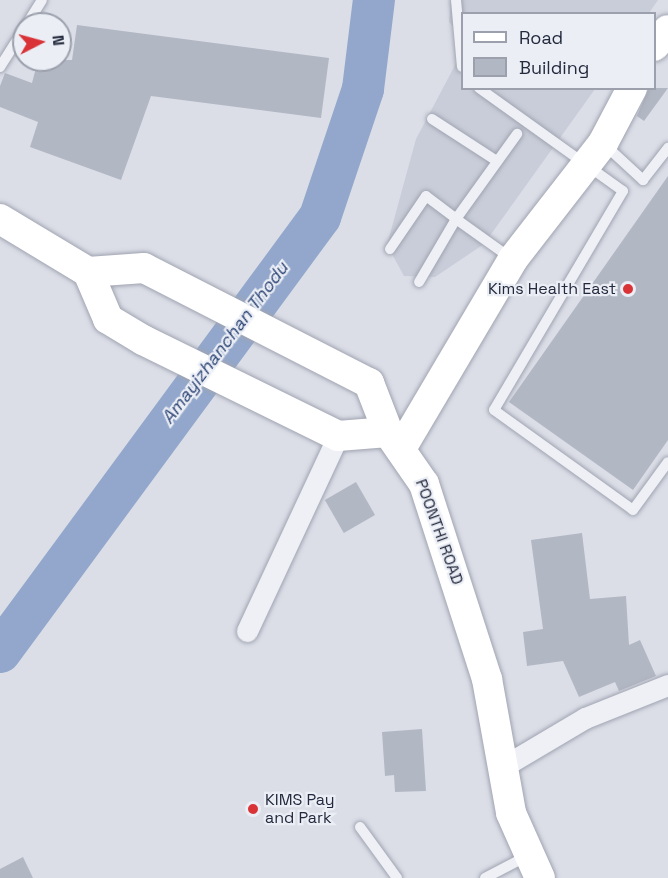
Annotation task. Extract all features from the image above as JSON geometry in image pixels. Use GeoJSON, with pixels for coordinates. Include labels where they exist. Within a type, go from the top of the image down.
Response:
{"type":"FeatureCollection","features":[{"type":"Feature","properties":{"kind":"main road"},"geometry":{"type":"LineString","coordinates":[[0,219],[88,272],[108,319],[144,340],[338,436],[395,440],[513,259],[595,153],[631,90]]}},
{"type":"Feature","properties":{"kind":"main road","name":"POONTHI ROAD"},"geometry":{"type":"LineString","coordinates":[[88,272],[144,268],[369,383],[395,440],[424,484],[487,679],[499,769],[534,867]]}},
{"type":"Feature","properties":{"kind":"street"},"geometry":{"type":"LineString","coordinates":[[247,631],[338,436]]}},
{"type":"Feature","properties":{"kind":"street"},"geometry":{"type":"LineString","coordinates":[[499,769],[585,718],[668,685]]}},
{"type":"Feature","properties":{"kind":"lane"},"geometry":{"type":"LineString","coordinates":[[456,0],[461,56]]}},
{"type":"Feature","properties":{"kind":"lane"},"geometry":{"type":"LineString","coordinates":[[0,67],[12,48]]}},
{"type":"Feature","properties":{"kind":"lane"},"geometry":{"type":"LineString","coordinates":[[483,90],[643,180],[668,148]]}},
{"type":"Feature","properties":{"kind":"lane"},"geometry":{"type":"LineString","coordinates":[[432,118],[497,161]]}},
{"type":"Feature","properties":{"kind":"lane"},"geometry":{"type":"LineString","coordinates":[[419,282],[456,219],[517,135]]}},
{"type":"Feature","properties":{"kind":"lane"},"geometry":{"type":"LineString","coordinates":[[595,153],[623,191]]}},
{"type":"Feature","properties":{"kind":"lane"},"geometry":{"type":"LineString","coordinates":[[637,176],[623,191],[494,410],[633,510],[668,462]]}},
{"type":"Feature","properties":{"kind":"lane"},"geometry":{"type":"LineString","coordinates":[[390,249],[426,196],[513,259]]}},
{"type":"Feature","properties":{"kind":"lane"},"geometry":{"type":"LineString","coordinates":[[360,827],[398,878]]}},
{"type":"Feature","properties":{"kind":"lane"},"geometry":{"type":"LineString","coordinates":[[485,878],[534,867]]}},
{"type":"Feature","properties":{"kind":"shaded area"},"geometry":{"type":"Polygon","coordinates":[[[451,0],[658,0],[650,12],[461,12],[461,36],[449,22],[451,0]]]}},
{"type":"Feature","properties":{"kind":"shaded area"},"geometry":{"type":"Polygon","coordinates":[[[461,54],[461,90],[594,90],[484,244],[435,277],[404,276],[387,245],[416,139],[461,54]]]}},
{"type":"Feature","properties":{"kind":"building"},"geometry":{"type":"Polygon","coordinates":[[[77,25],[329,58],[321,118],[151,96],[121,180],[30,147],[38,122],[0,107],[0,86],[5,73],[32,83],[35,72],[72,72],[77,25]]]}},
{"type":"Feature","properties":{"kind":"building"},"geometry":{"type":"Polygon","coordinates":[[[668,88],[644,121],[637,116],[648,90],[668,88]]]}},
{"type":"Feature","properties":{"kind":"building","name":"Kims Health East"},"geometry":{"type":"Polygon","coordinates":[[[668,176],[668,440],[633,490],[509,402],[668,176]]]}},
{"type":"Feature","properties":{"kind":"building"},"geometry":{"type":"Polygon","coordinates":[[[356,482],[375,515],[344,533],[325,500],[356,482]]]}},
{"type":"Feature","properties":{"kind":"building"},"geometry":{"type":"Polygon","coordinates":[[[582,533],[590,599],[626,596],[629,645],[640,640],[656,676],[619,691],[615,682],[579,697],[563,661],[527,666],[523,632],[543,629],[531,540],[582,533]]]}},
{"type":"Feature","properties":{"kind":"building"},"geometry":{"type":"Polygon","coordinates":[[[422,729],[426,791],[395,792],[394,775],[385,776],[382,732],[422,729]]]}},
{"type":"Feature","properties":{"kind":"building"},"geometry":{"type":"Polygon","coordinates":[[[23,857],[33,878],[0,878],[0,869],[23,857]]]}},
{"type":"Feature","properties":{"kind":"waterway","name":"Amayizhanchan Thodu"},"geometry":{"type":"LineString","coordinates":[[0,652],[320,217],[363,89],[374,0]]}},
{"type":"Feature","properties":{"kind":"place","name":"Kims Health East"},"geometry":{"type":"Point","coordinates":[628,289]}},
{"type":"Feature","properties":{"kind":"place","name":"KIMS Pay and Park"},"geometry":{"type":"Point","coordinates":[253,809]}}]}
